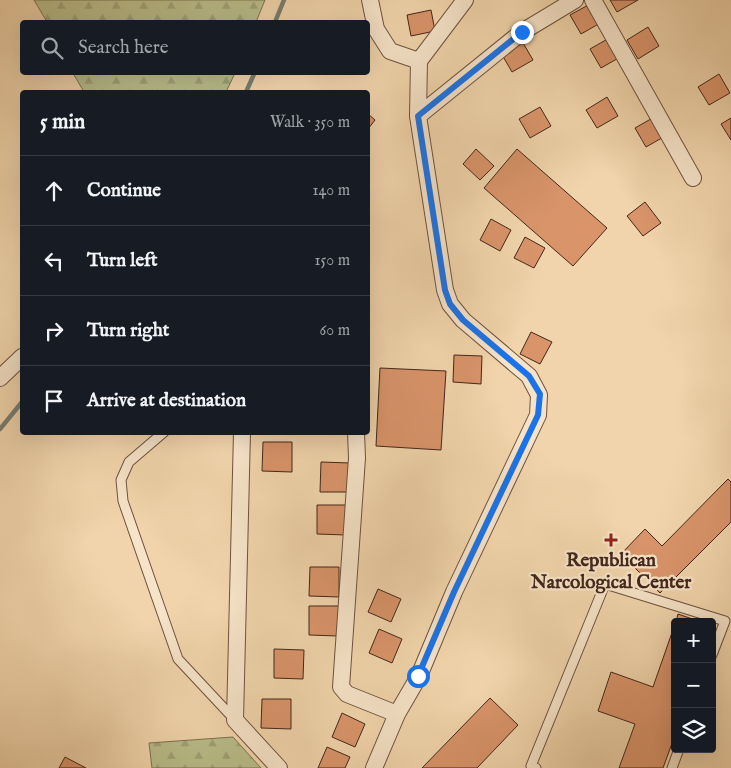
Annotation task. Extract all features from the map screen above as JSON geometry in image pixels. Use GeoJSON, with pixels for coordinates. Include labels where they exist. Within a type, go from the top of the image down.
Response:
{"type":"FeatureCollection","features":[{"type":"Feature","properties":{"kind":"street"},"geometry":{"type":"LineString","coordinates":[[370,0],[376,29],[390,51],[419,62]]}},
{"type":"Feature","properties":{"kind":"street"},"geometry":{"type":"LineString","coordinates":[[374,768],[397,714],[418,676],[454,592],[538,415],[540,394],[529,376],[463,320],[450,304],[445,290],[418,116],[419,62],[465,0]]}},
{"type":"Feature","properties":{"kind":"street"},"geometry":{"type":"LineString","coordinates":[[418,116],[522,32],[575,0]]}},
{"type":"Feature","properties":{"kind":"street"},"geometry":{"type":"LineString","coordinates":[[593,0],[694,178]]}},
{"type":"Feature","properties":{"kind":"street"},"geometry":{"type":"LineString","coordinates":[[0,378],[20,359]]}},
{"type":"Feature","properties":{"kind":"street"},"geometry":{"type":"LineString","coordinates":[[242,435],[235,720],[279,768]]}},
{"type":"Feature","properties":{"kind":"street"},"geometry":{"type":"LineString","coordinates":[[356,435],[357,458],[341,687],[346,694],[397,714]]}},
{"type":"Feature","properties":{"kind":"lane"},"geometry":{"type":"LineString","coordinates":[[160,435],[129,462],[122,480],[123,501],[178,659],[235,720]]}},
{"type":"Feature","properties":{"kind":"lane"},"geometry":{"type":"LineString","coordinates":[[536,768],[531,766],[604,584],[715,618]]}},
{"type":"Feature","properties":{"kind":"lane"},"geometry":{"type":"LineString","coordinates":[[716,618],[725,621],[716,645]]}},
{"type":"Feature","properties":{"kind":"lane"},"geometry":{"type":"LineString","coordinates":[[672,768],[678,753]]}},
{"type":"Feature","properties":{"kind":"green space"},"geometry":{"type":"Polygon","coordinates":[[[34,0],[265,0],[257,20],[46,20],[34,0]]]}},
{"type":"Feature","properties":{"kind":"green space"},"geometry":{"type":"Polygon","coordinates":[[[74,75],[234,75],[227,90],[83,90],[74,75]]]}},
{"type":"Feature","properties":{"kind":"green space"},"geometry":{"type":"Polygon","coordinates":[[[233,737],[261,768],[152,768],[149,743],[233,737]]]}},
{"type":"Feature","properties":{"kind":"building"},"geometry":{"type":"Polygon","coordinates":[[[610,0],[638,0],[617,12],[610,0]]]}},
{"type":"Feature","properties":{"kind":"building"},"geometry":{"type":"Polygon","coordinates":[[[592,3],[602,22],[581,34],[570,15],[592,3]]]}},
{"type":"Feature","properties":{"kind":"building"},"geometry":{"type":"Polygon","coordinates":[[[431,10],[435,31],[411,36],[407,15],[431,10]]]}},
{"type":"Feature","properties":{"kind":"building"},"geometry":{"type":"Polygon","coordinates":[[[648,27],[659,46],[638,59],[627,40],[648,27]]]}},
{"type":"Feature","properties":{"kind":"building"},"geometry":{"type":"Polygon","coordinates":[[[611,37],[622,56],[601,68],[590,49],[611,37]]]}},
{"type":"Feature","properties":{"kind":"building"},"geometry":{"type":"Polygon","coordinates":[[[522,41],[533,60],[512,72],[501,53],[522,41]]]}},
{"type":"Feature","properties":{"kind":"building"},"geometry":{"type":"Polygon","coordinates":[[[719,74],[730,93],[709,105],[698,87],[719,74]]]}},
{"type":"Feature","properties":{"kind":"building"},"geometry":{"type":"Polygon","coordinates":[[[607,97],[618,116],[597,128],[586,110],[607,97]]]}},
{"type":"Feature","properties":{"kind":"building"},"geometry":{"type":"Polygon","coordinates":[[[540,107],[551,126],[530,138],[519,119],[540,107]]]}},
{"type":"Feature","properties":{"kind":"building"},"geometry":{"type":"Polygon","coordinates":[[[370,116],[375,120],[370,126],[370,116]]]}},
{"type":"Feature","properties":{"kind":"building"},"geometry":{"type":"Polygon","coordinates":[[[656,116],[667,135],[646,147],[635,128],[656,116]]]}},
{"type":"Feature","properties":{"kind":"building"},"geometry":{"type":"Polygon","coordinates":[[[731,118],[731,140],[721,124],[731,118]]]}},
{"type":"Feature","properties":{"kind":"building"},"geometry":{"type":"Polygon","coordinates":[[[476,149],[494,166],[480,180],[463,164],[476,149]]]}},
{"type":"Feature","properties":{"kind":"building"},"geometry":{"type":"Polygon","coordinates":[[[517,149],[607,228],[573,266],[484,188],[517,149]]]}},
{"type":"Feature","properties":{"kind":"building"},"geometry":{"type":"Polygon","coordinates":[[[645,202],[661,223],[643,236],[627,216],[645,202]]]}},
{"type":"Feature","properties":{"kind":"building"},"geometry":{"type":"Polygon","coordinates":[[[491,219],[511,230],[500,251],[480,240],[491,219]]]}},
{"type":"Feature","properties":{"kind":"building"},"geometry":{"type":"Polygon","coordinates":[[[525,237],[545,248],[534,268],[514,258],[525,237]]]}},
{"type":"Feature","properties":{"kind":"building"},"geometry":{"type":"Polygon","coordinates":[[[531,332],[552,342],[540,364],[520,354],[531,332]]]}},
{"type":"Feature","properties":{"kind":"building"},"geometry":{"type":"Polygon","coordinates":[[[454,355],[482,356],[481,384],[453,382],[454,355]]]}},
{"type":"Feature","properties":{"kind":"building"},"geometry":{"type":"Polygon","coordinates":[[[380,368],[446,371],[441,450],[376,446],[380,368]]]}},
{"type":"Feature","properties":{"kind":"building"},"geometry":{"type":"Polygon","coordinates":[[[263,442],[292,442],[292,472],[262,471],[263,442]]]}},
{"type":"Feature","properties":{"kind":"building"},"geometry":{"type":"Polygon","coordinates":[[[321,462],[350,463],[350,492],[320,492],[321,462]]]}},
{"type":"Feature","properties":{"kind":"building"},"geometry":{"type":"Polygon","coordinates":[[[728,479],[731,482],[731,522],[660,593],[621,554],[645,529],[662,546],[728,479]]]}},
{"type":"Feature","properties":{"kind":"building"},"geometry":{"type":"Polygon","coordinates":[[[317,505],[347,505],[346,535],[317,534],[317,505]]]}},
{"type":"Feature","properties":{"kind":"building"},"geometry":{"type":"Polygon","coordinates":[[[310,567],[339,567],[339,597],[309,596],[310,567]]]}},
{"type":"Feature","properties":{"kind":"building"},"geometry":{"type":"Polygon","coordinates":[[[378,589],[401,599],[391,622],[368,612],[378,589]]]}},
{"type":"Feature","properties":{"kind":"building"},"geometry":{"type":"Polygon","coordinates":[[[309,606],[339,606],[338,636],[309,635],[309,606]]]}},
{"type":"Feature","properties":{"kind":"building"},"geometry":{"type":"Polygon","coordinates":[[[678,614],[690,618],[677,618],[678,614]]]}},
{"type":"Feature","properties":{"kind":"building"},"geometry":{"type":"Polygon","coordinates":[[[379,629],[402,639],[392,663],[369,653],[379,629]]]}},
{"type":"Feature","properties":{"kind":"building"},"geometry":{"type":"Polygon","coordinates":[[[671,635],[671,746],[663,768],[619,768],[635,724],[598,711],[611,672],[653,687],[671,635]]]}},
{"type":"Feature","properties":{"kind":"building"},"geometry":{"type":"Polygon","coordinates":[[[274,649],[304,650],[303,679],[274,678],[274,649]]]}},
{"type":"Feature","properties":{"kind":"building"},"geometry":{"type":"Polygon","coordinates":[[[490,698],[518,725],[477,768],[422,768],[490,698]]]}},
{"type":"Feature","properties":{"kind":"building"},"geometry":{"type":"Polygon","coordinates":[[[262,699],[291,699],[291,729],[261,728],[262,699]]]}},
{"type":"Feature","properties":{"kind":"building"},"geometry":{"type":"Polygon","coordinates":[[[342,713],[365,724],[355,747],[332,737],[342,713]]]}},
{"type":"Feature","properties":{"kind":"building"},"geometry":{"type":"Polygon","coordinates":[[[327,747],[350,757],[345,768],[318,768],[327,747]]]}},
{"type":"Feature","properties":{"kind":"building"},"geometry":{"type":"Polygon","coordinates":[[[65,757],[86,768],[59,768],[65,757]]]}},
{"type":"Feature","properties":{"kind":"waterway"},"geometry":{"type":"LineString","coordinates":[[276,20],[284,0]]}},
{"type":"Feature","properties":{"kind":"waterway"},"geometry":{"type":"LineString","coordinates":[[247,90],[254,75]]}},
{"type":"Feature","properties":{"kind":"waterway"},"geometry":{"type":"LineString","coordinates":[[0,429],[20,404]]}},
{"type":"Feature","properties":{"kind":"place","name":"Republican Narcological Center"},"geometry":{"type":"Point","coordinates":[611,540]}},
{"type":"Feature","properties":{"kind":"route"},"geometry":{"type":"LineString","coordinates":[[418,676],[454,592],[538,415],[540,394],[529,376],[463,320],[450,304],[445,290],[418,116],[522,32]]}}]}
